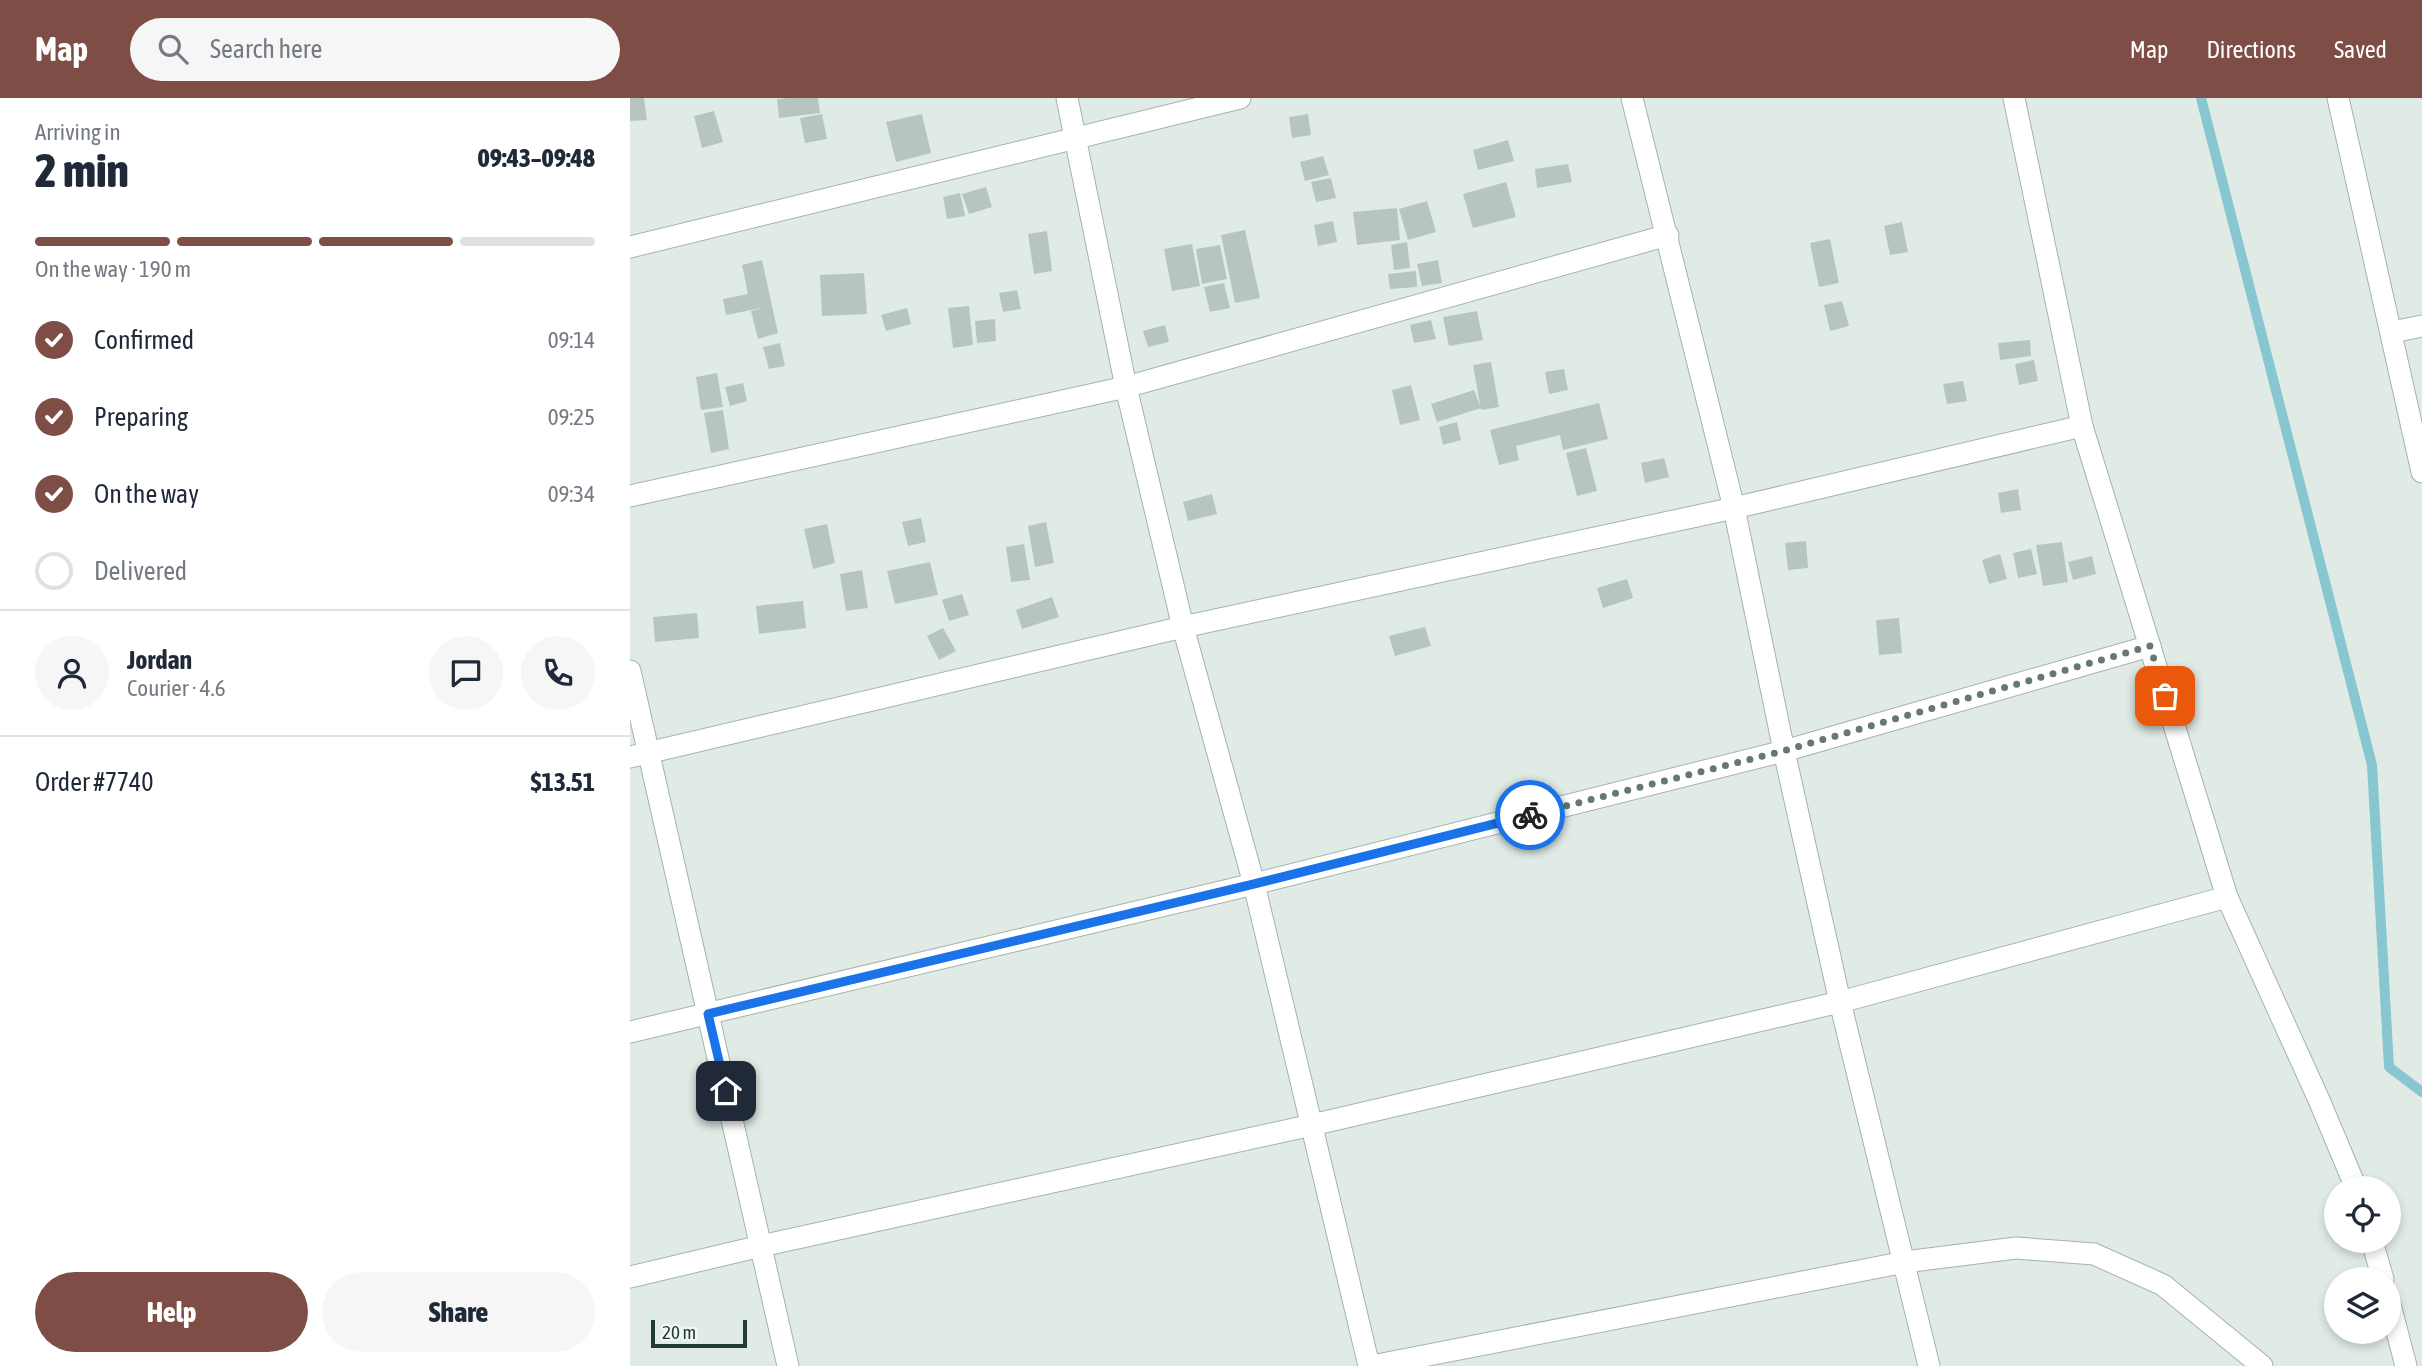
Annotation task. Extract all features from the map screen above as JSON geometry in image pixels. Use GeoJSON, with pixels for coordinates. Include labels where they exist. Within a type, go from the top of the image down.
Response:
{"type":"FeatureCollection","features":[{"type":"Feature","properties":{"kind":"street"},"geometry":{"type":"LineString","coordinates":[[1067,98],[1126,387],[1183,627],[1254,884],[1371,1366],[1905,1262],[2016,1248],[2094,1254],[2163,1285],[2262,1366]]}},
{"type":"Feature","properties":{"kind":"street"},"geometry":{"type":"LineString","coordinates":[[630,247],[1240,98]]}},
{"type":"Feature","properties":{"kind":"street"},"geometry":{"type":"LineString","coordinates":[[1632,98],[1734,508],[1783,751],[1840,1002],[1929,1366]]}},
{"type":"Feature","properties":{"kind":"street"},"geometry":{"type":"LineString","coordinates":[[2014,98],[2082,426],[2227,897],[2351,1176]]}},
{"type":"Feature","properties":{"kind":"street"},"geometry":{"type":"LineString","coordinates":[[2338,98],[2422,472]]}},
{"type":"Feature","properties":{"kind":"street"},"geometry":{"type":"LineString","coordinates":[[630,496],[1126,387],[1668,235]]}},
{"type":"Feature","properties":{"kind":"street"},"geometry":{"type":"LineString","coordinates":[[2392,332],[2422,326]]}},
{"type":"Feature","properties":{"kind":"street"},"geometry":{"type":"LineString","coordinates":[[639,754],[1183,627],[1734,508],[2082,426]]}},
{"type":"Feature","properties":{"kind":"street"},"geometry":{"type":"LineString","coordinates":[[630,1032],[1254,884],[1783,751],[2150,646]]}},
{"type":"Feature","properties":{"kind":"street"},"geometry":{"type":"LineString","coordinates":[[630,671],[639,754],[708,1014],[788,1366]]}},
{"type":"Feature","properties":{"kind":"street"},"geometry":{"type":"LineString","coordinates":[[630,1277],[1312,1125],[1840,1002],[2227,897]]}},
{"type":"Feature","properties":{"kind":"street"},"geometry":{"type":"LineString","coordinates":[[2400,1344],[2406,1366]]}},
{"type":"Feature","properties":{"kind":"building"},"geometry":{"type":"Polygon","coordinates":[[[630,98],[644,98],[647,120],[630,121],[630,98]]]}},
{"type":"Feature","properties":{"kind":"building"},"geometry":{"type":"Polygon","coordinates":[[[818,98],[820,113],[779,118],[777,99],[818,98]]]}},
{"type":"Feature","properties":{"kind":"building"},"geometry":{"type":"Polygon","coordinates":[[[714,111],[723,142],[702,148],[694,116],[714,111]]]}},
{"type":"Feature","properties":{"kind":"building"},"geometry":{"type":"Polygon","coordinates":[[[822,114],[827,139],[805,143],[800,118],[822,114]]]}},
{"type":"Feature","properties":{"kind":"building"},"geometry":{"type":"Polygon","coordinates":[[[922,114],[931,153],[896,162],[886,122],[922,114]]]}},
{"type":"Feature","properties":{"kind":"building"},"geometry":{"type":"Polygon","coordinates":[[[1308,114],[1311,135],[1292,138],[1289,117],[1308,114]]]}},
{"type":"Feature","properties":{"kind":"building"},"geometry":{"type":"Polygon","coordinates":[[[1508,140],[1514,161],[1478,170],[1473,150],[1508,140]]]}},
{"type":"Feature","properties":{"kind":"building"},"geometry":{"type":"Polygon","coordinates":[[[1323,156],[1329,175],[1305,181],[1300,162],[1323,156]]]}},
{"type":"Feature","properties":{"kind":"building"},"geometry":{"type":"Polygon","coordinates":[[[1568,164],[1572,182],[1537,188],[1535,169],[1568,164]]]}},
{"type":"Feature","properties":{"kind":"building"},"geometry":{"type":"Polygon","coordinates":[[[1331,178],[1336,198],[1316,202],[1311,182],[1331,178]]]}},
{"type":"Feature","properties":{"kind":"building"},"geometry":{"type":"Polygon","coordinates":[[[1506,182],[1516,217],[1473,228],[1463,194],[1506,182]]]}},
{"type":"Feature","properties":{"kind":"building"},"geometry":{"type":"Polygon","coordinates":[[[986,187],[992,207],[969,214],[962,194],[986,187]]]}},
{"type":"Feature","properties":{"kind":"building"},"geometry":{"type":"Polygon","coordinates":[[[960,193],[965,216],[947,219],[943,197],[960,193]]]}},
{"type":"Feature","properties":{"kind":"building"},"geometry":{"type":"Polygon","coordinates":[[[1427,201],[1436,232],[1408,240],[1399,209],[1427,201]]]}},
{"type":"Feature","properties":{"kind":"building"},"geometry":{"type":"Polygon","coordinates":[[[1397,208],[1400,240],[1357,245],[1353,212],[1397,208]]]}},
{"type":"Feature","properties":{"kind":"building"},"geometry":{"type":"Polygon","coordinates":[[[1333,221],[1337,242],[1318,246],[1314,225],[1333,221]]]}},
{"type":"Feature","properties":{"kind":"building"},"geometry":{"type":"Polygon","coordinates":[[[1902,222],[1908,252],[1890,255],[1884,226],[1902,222]]]}},
{"type":"Feature","properties":{"kind":"building"},"geometry":{"type":"Polygon","coordinates":[[[1245,230],[1260,298],[1235,303],[1221,235],[1245,230]]]}},
{"type":"Feature","properties":{"kind":"building"},"geometry":{"type":"Polygon","coordinates":[[[1047,231],[1052,271],[1034,274],[1028,234],[1047,231]]]}},
{"type":"Feature","properties":{"kind":"building"},"geometry":{"type":"Polygon","coordinates":[[[1830,239],[1839,283],[1819,287],[1810,243],[1830,239]]]}},
{"type":"Feature","properties":{"kind":"building"},"geometry":{"type":"Polygon","coordinates":[[[1407,242],[1410,268],[1394,270],[1391,245],[1407,242]]]}},
{"type":"Feature","properties":{"kind":"building"},"geometry":{"type":"Polygon","coordinates":[[[1192,244],[1200,286],[1172,291],[1164,249],[1192,244]]]}},
{"type":"Feature","properties":{"kind":"building"},"geometry":{"type":"Polygon","coordinates":[[[1220,245],[1227,279],[1202,284],[1196,249],[1220,245]]]}},
{"type":"Feature","properties":{"kind":"building"},"geometry":{"type":"Polygon","coordinates":[[[762,260],[778,333],[758,339],[751,311],[766,307],[726,315],[723,299],[748,294],[742,265],[762,260]]]}},
{"type":"Feature","properties":{"kind":"building"},"geometry":{"type":"Polygon","coordinates":[[[1438,260],[1442,283],[1422,286],[1417,264],[1438,260]]]}},
{"type":"Feature","properties":{"kind":"building"},"geometry":{"type":"Polygon","coordinates":[[[1416,271],[1417,287],[1390,289],[1388,274],[1416,271]]]}},
{"type":"Feature","properties":{"kind":"building"},"geometry":{"type":"Polygon","coordinates":[[[864,273],[867,314],[822,316],[820,275],[864,273]]]}},
{"type":"Feature","properties":{"kind":"building"},"geometry":{"type":"Polygon","coordinates":[[[1224,283],[1230,308],[1210,312],[1204,287],[1224,283]]]}},
{"type":"Feature","properties":{"kind":"building"},"geometry":{"type":"Polygon","coordinates":[[[1017,290],[1021,309],[1003,312],[999,293],[1017,290]]]}},
{"type":"Feature","properties":{"kind":"building"},"geometry":{"type":"Polygon","coordinates":[[[1842,301],[1849,326],[1830,331],[1824,305],[1842,301]]]}},
{"type":"Feature","properties":{"kind":"building"},"geometry":{"type":"Polygon","coordinates":[[[969,306],[973,345],[953,348],[948,308],[969,306]]]}},
{"type":"Feature","properties":{"kind":"building"},"geometry":{"type":"Polygon","coordinates":[[[907,308],[911,324],[886,331],[881,315],[907,308]]]}},
{"type":"Feature","properties":{"kind":"building"},"geometry":{"type":"Polygon","coordinates":[[[1477,311],[1483,340],[1449,346],[1443,317],[1477,311]]]}},
{"type":"Feature","properties":{"kind":"building"},"geometry":{"type":"Polygon","coordinates":[[[995,319],[996,341],[977,343],[975,321],[995,319]]]}},
{"type":"Feature","properties":{"kind":"building"},"geometry":{"type":"Polygon","coordinates":[[[1431,320],[1436,339],[1414,343],[1410,325],[1431,320]]]}},
{"type":"Feature","properties":{"kind":"building"},"geometry":{"type":"Polygon","coordinates":[[[1165,325],[1169,342],[1148,347],[1143,331],[1165,325]]]}},
{"type":"Feature","properties":{"kind":"building"},"geometry":{"type":"Polygon","coordinates":[[[2030,340],[2031,356],[2000,360],[1998,343],[2030,340]]]}},
{"type":"Feature","properties":{"kind":"building"},"geometry":{"type":"Polygon","coordinates":[[[780,343],[785,366],[769,369],[763,347],[780,343]]]}},
{"type":"Feature","properties":{"kind":"building"},"geometry":{"type":"Polygon","coordinates":[[[2034,360],[2038,381],[2019,385],[2015,364],[2034,360]]]}},
{"type":"Feature","properties":{"kind":"building"},"geometry":{"type":"Polygon","coordinates":[[[1491,362],[1499,407],[1481,410],[1473,365],[1491,362]]]}},
{"type":"Feature","properties":{"kind":"building"},"geometry":{"type":"Polygon","coordinates":[[[1564,369],[1568,390],[1549,394],[1545,372],[1564,369]]]}},
{"type":"Feature","properties":{"kind":"building"},"geometry":{"type":"Polygon","coordinates":[[[717,373],[723,407],[701,410],[696,377],[717,373]]]}},
{"type":"Feature","properties":{"kind":"building"},"geometry":{"type":"Polygon","coordinates":[[[1963,381],[1967,401],[1947,404],[1943,384],[1963,381]]]}},
{"type":"Feature","properties":{"kind":"building"},"geometry":{"type":"Polygon","coordinates":[[[743,383],[747,401],[730,406],[725,387],[743,383]]]}},
{"type":"Feature","properties":{"kind":"building"},"geometry":{"type":"Polygon","coordinates":[[[1411,385],[1420,420],[1400,425],[1392,390],[1411,385]]]}},
{"type":"Feature","properties":{"kind":"building"},"geometry":{"type":"Polygon","coordinates":[[[1474,390],[1481,408],[1437,422],[1431,404],[1474,390]]]}},
{"type":"Feature","properties":{"kind":"building"},"geometry":{"type":"Polygon","coordinates":[[[1599,403],[1608,439],[1563,450],[1560,435],[1516,446],[1519,460],[1499,465],[1490,430],[1599,403]]]}},
{"type":"Feature","properties":{"kind":"building"},"geometry":{"type":"Polygon","coordinates":[[[723,410],[729,449],[711,453],[704,413],[723,410]]]}},
{"type":"Feature","properties":{"kind":"building"},"geometry":{"type":"Polygon","coordinates":[[[1457,422],[1461,440],[1443,445],[1439,427],[1457,422]]]}},
{"type":"Feature","properties":{"kind":"building"},"geometry":{"type":"Polygon","coordinates":[[[1586,448],[1597,491],[1577,496],[1566,453],[1586,448]]]}},
{"type":"Feature","properties":{"kind":"building"},"geometry":{"type":"Polygon","coordinates":[[[1664,458],[1669,477],[1645,483],[1641,463],[1664,458]]]}},
{"type":"Feature","properties":{"kind":"building"},"geometry":{"type":"Polygon","coordinates":[[[2018,489],[2021,510],[2001,513],[1998,493],[2018,489]]]}},
{"type":"Feature","properties":{"kind":"building"},"geometry":{"type":"Polygon","coordinates":[[[1212,494],[1217,514],[1188,521],[1183,502],[1212,494]]]}},
{"type":"Feature","properties":{"kind":"building"},"geometry":{"type":"Polygon","coordinates":[[[921,518],[926,542],[908,546],[902,522],[921,518]]]}},
{"type":"Feature","properties":{"kind":"building"},"geometry":{"type":"Polygon","coordinates":[[[1046,522],[1054,563],[1035,567],[1028,526],[1046,522]]]}},
{"type":"Feature","properties":{"kind":"building"},"geometry":{"type":"Polygon","coordinates":[[[827,524],[835,563],[813,569],[804,529],[827,524]]]}},
{"type":"Feature","properties":{"kind":"building"},"geometry":{"type":"Polygon","coordinates":[[[1806,541],[1808,568],[1788,570],[1785,543],[1806,541]]]}},
{"type":"Feature","properties":{"kind":"building"},"geometry":{"type":"Polygon","coordinates":[[[2062,542],[2068,582],[2043,586],[2036,545],[2062,542]]]}},
{"type":"Feature","properties":{"kind":"building"},"geometry":{"type":"Polygon","coordinates":[[[1024,544],[1030,580],[1011,582],[1006,547],[1024,544]]]}},
{"type":"Feature","properties":{"kind":"building"},"geometry":{"type":"Polygon","coordinates":[[[2031,549],[2037,574],[2018,578],[2013,553],[2031,549]]]}},
{"type":"Feature","properties":{"kind":"building"},"geometry":{"type":"Polygon","coordinates":[[[2000,554],[2007,579],[1989,584],[1982,560],[2000,554]]]}},
{"type":"Feature","properties":{"kind":"building"},"geometry":{"type":"Polygon","coordinates":[[[2092,556],[2096,574],[2073,580],[2068,562],[2092,556]]]}},
{"type":"Feature","properties":{"kind":"building"},"geometry":{"type":"Polygon","coordinates":[[[930,562],[938,595],[895,604],[887,571],[930,562]]]}},
{"type":"Feature","properties":{"kind":"building"},"geometry":{"type":"Polygon","coordinates":[[[862,570],[868,608],[846,611],[840,574],[862,570]]]}},
{"type":"Feature","properties":{"kind":"building"},"geometry":{"type":"Polygon","coordinates":[[[1627,579],[1633,598],[1603,608],[1597,588],[1627,579]]]}},
{"type":"Feature","properties":{"kind":"building"},"geometry":{"type":"Polygon","coordinates":[[[962,594],[969,615],[949,621],[942,600],[962,594]]]}},
{"type":"Feature","properties":{"kind":"building"},"geometry":{"type":"Polygon","coordinates":[[[1052,597],[1059,617],[1022,629],[1016,610],[1052,597]]]}},
{"type":"Feature","properties":{"kind":"building"},"geometry":{"type":"Polygon","coordinates":[[[803,601],[806,628],[759,634],[756,606],[803,601]]]}},
{"type":"Feature","properties":{"kind":"building"},"geometry":{"type":"Polygon","coordinates":[[[697,613],[699,638],[655,642],[653,617],[697,613]]]}},
{"type":"Feature","properties":{"kind":"building"},"geometry":{"type":"Polygon","coordinates":[[[1899,618],[1902,653],[1879,655],[1876,620],[1899,618]]]}},
{"type":"Feature","properties":{"kind":"building"},"geometry":{"type":"Polygon","coordinates":[[[1425,627],[1431,646],[1395,656],[1389,636],[1425,627]]]}},
{"type":"Feature","properties":{"kind":"building"},"geometry":{"type":"Polygon","coordinates":[[[943,628],[956,651],[939,660],[927,636],[943,628]]]}},
{"type":"Feature","properties":{"kind":"waterway"},"geometry":{"type":"LineString","coordinates":[[2201,98],[2372,765],[2389,1067],[2422,1092]]}},
{"type":"Feature","properties":{"kind":"way so far"},"geometry":{"type":"LineString","coordinates":[[1530,815],[1783,751],[2150,646],[2165,696]]}},
{"type":"Feature","properties":{"kind":"route"},"geometry":{"type":"LineString","coordinates":[[726,1091],[708,1014],[1254,884],[1530,815]]}}]}
